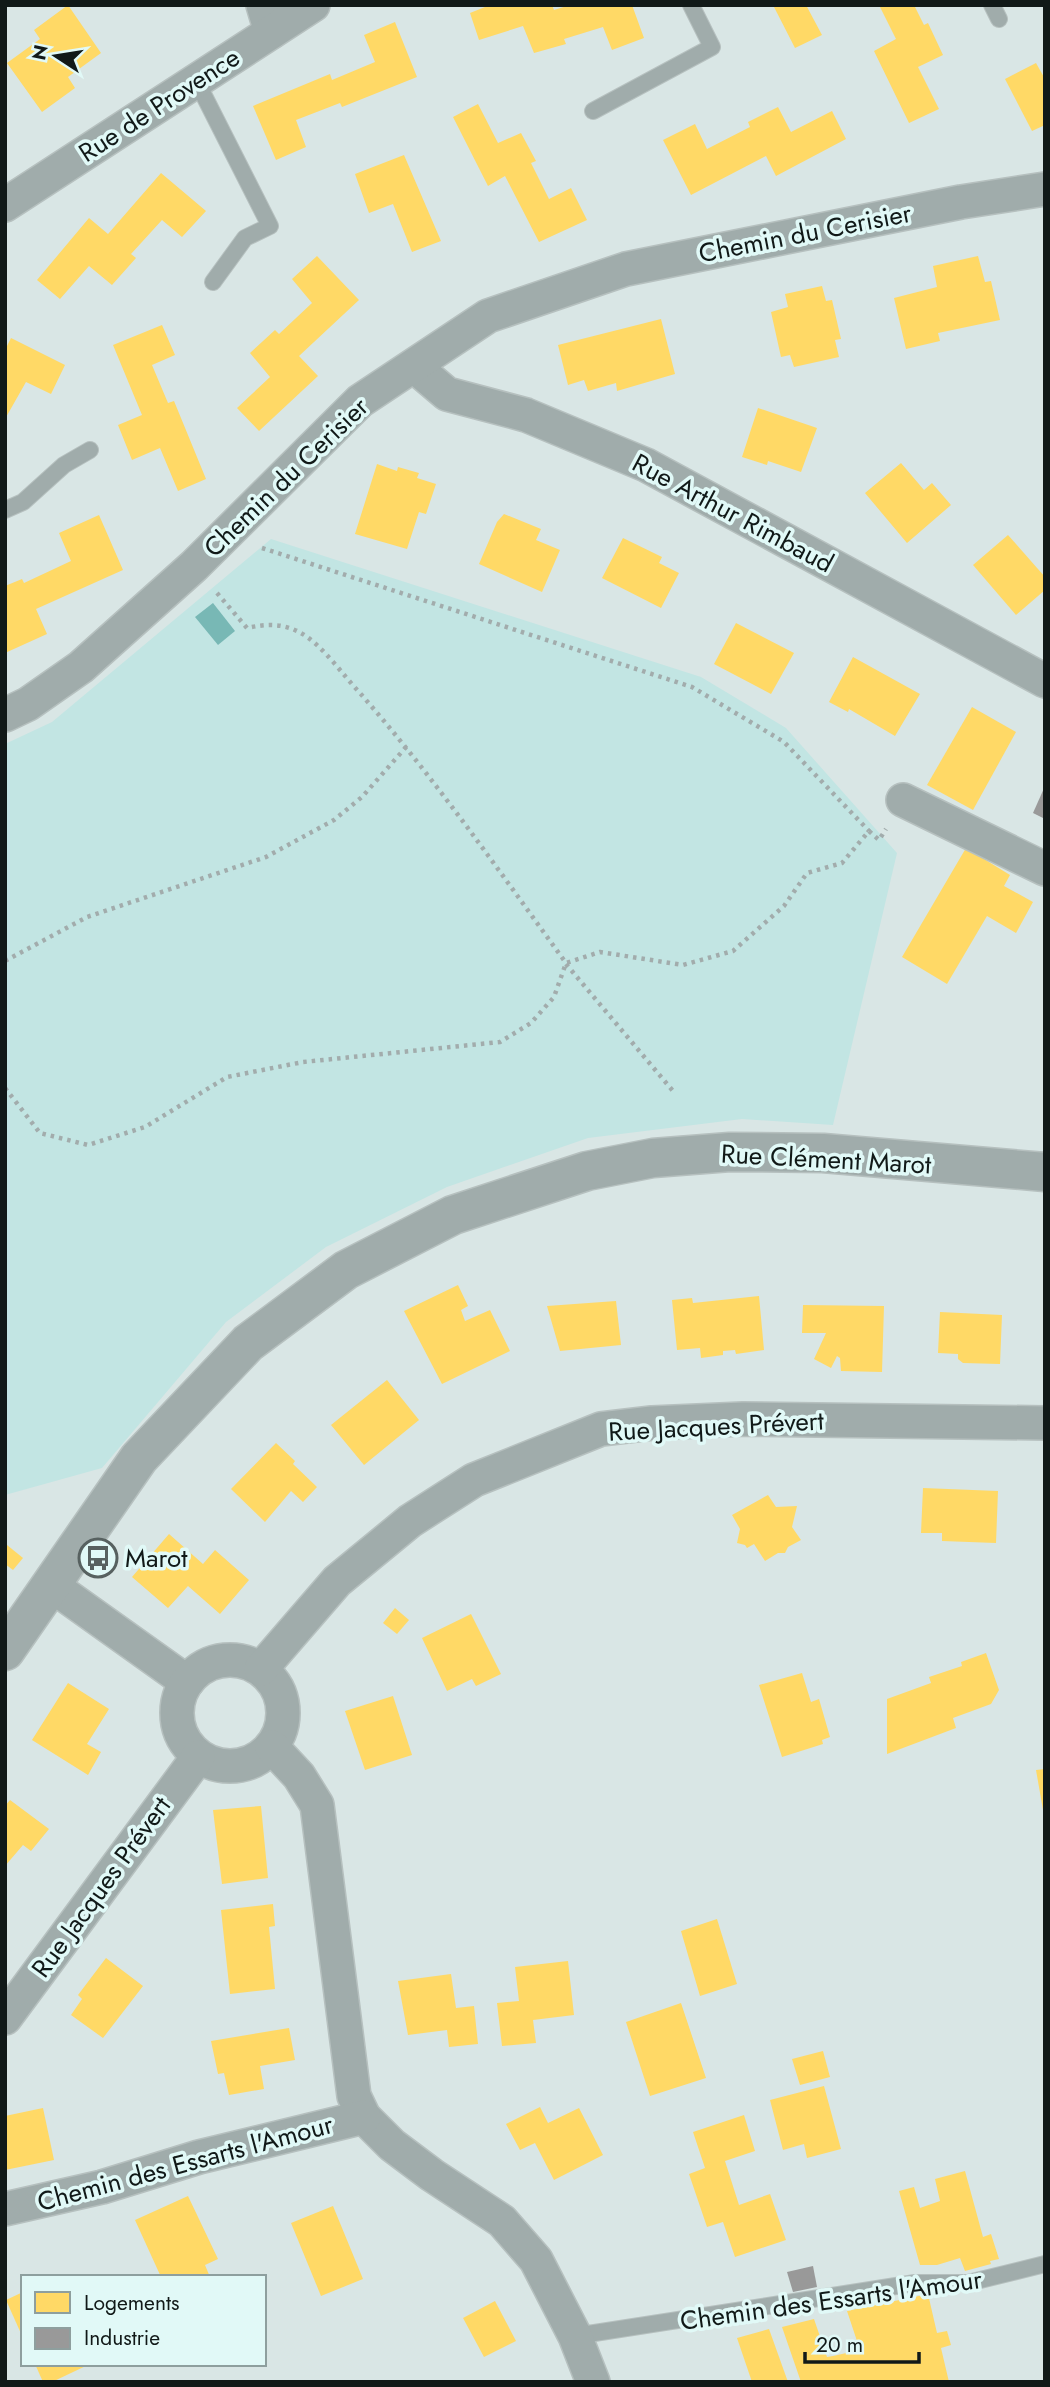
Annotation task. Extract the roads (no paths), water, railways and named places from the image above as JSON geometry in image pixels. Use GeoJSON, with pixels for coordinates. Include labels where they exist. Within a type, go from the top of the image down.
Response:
{"type":"FeatureCollection","features":[{"type":"Feature","properties":{"kind":"street","name":"Rue de Provence"},"geometry":{"type":"LineString","coordinates":[[5,205],[196,80],[267,19],[313,5]]}},
{"type":"Feature","properties":{"kind":"street","name":"Chemin du Cerisier"},"geometry":{"type":"LineString","coordinates":[[5,715],[28,704],[81,667],[194,566],[360,401],[488,316],[626,269],[961,202],[1045,189]]}},
{"type":"Feature","properties":{"kind":"street","name":"Rue Arthur Rimbaud"},"geometry":{"type":"LineString","coordinates":[[414,366],[447,394],[526,415],[646,465],[1045,681]]}},
{"type":"Feature","properties":{"kind":"street"},"geometry":{"type":"LineString","coordinates":[[903,800],[1045,869]]}},
{"type":"Feature","properties":{"kind":"street","name":"Rue Clément Marot"},"geometry":{"type":"LineString","coordinates":[[5,1651],[139,1458],[248,1343],[346,1270],[453,1215],[587,1171],[653,1158],[730,1152],[823,1153],[1045,1172]]}},
{"type":"Feature","properties":{"kind":"street","name":"Rue Jacques Prévert"},"geometry":{"type":"LineString","coordinates":[[261,1669],[337,1581],[410,1521],[474,1480],[601,1429],[652,1423],[743,1419],[1045,1423]]}},
{"type":"Feature","properties":{"kind":"street"},"geometry":{"type":"LineString","coordinates":[[51,1585],[187,1682]]}},
{"type":"Feature","properties":{"kind":"street"},"geometry":{"type":"LineString","coordinates":[[221,1660],[241,1660],[261,1669],[276,1685],[284,1705],[283,1726],[272,1747],[259,1759],[239,1766],[219,1766],[198,1757],[186,1744],[177,1725],[177,1704],[187,1682],[200,1668],[221,1660]]}},
{"type":"Feature","properties":{"kind":"street","name":"Chemin des Essarts l'Amour"},"geometry":{"type":"LineString","coordinates":[[272,1747],[299,1776],[317,1805],[354,2096],[364,2117],[393,2145],[432,2175],[502,2221],[536,2260],[575,2336],[593,2382]]}},
{"type":"Feature","properties":{"kind":"street","name":"Rue Jacques Prévert"},"geometry":{"type":"LineString","coordinates":[[5,2018],[198,1757]]}},
{"type":"Feature","properties":{"kind":"street","name":"Chemin des Essarts l'Amour"},"geometry":{"type":"LineString","coordinates":[[5,2209],[102,2187],[199,2157],[364,2117]]}},
{"type":"Feature","properties":{"kind":"lane"},"geometry":{"type":"LineString","coordinates":[[593,111],[712,47],[691,5]]}},
{"type":"Feature","properties":{"kind":"lane"},"geometry":{"type":"LineString","coordinates":[[196,80],[270,226],[244,238],[214,282]]}},
{"type":"Feature","properties":{"kind":"lane"},"geometry":{"type":"LineString","coordinates":[[5,510],[23,502],[64,465],[90,450]]}},
{"type":"Feature","properties":{"kind":"lane","name":"Chemin des Essarts l'Amour"},"geometry":{"type":"LineString","coordinates":[[575,2336],[915,2283],[968,2283],[1045,2264]]}},
{"type":"Feature","properties":{"kind":"water"},"geometry":{"type":"Polygon","coordinates":[[[213,603],[235,631],[218,645],[195,617],[213,603]]]}},
{"type":"Feature","properties":{"kind":"place","name":"Marot"},"geometry":{"type":"Point","coordinates":[98,1558]}}]}
